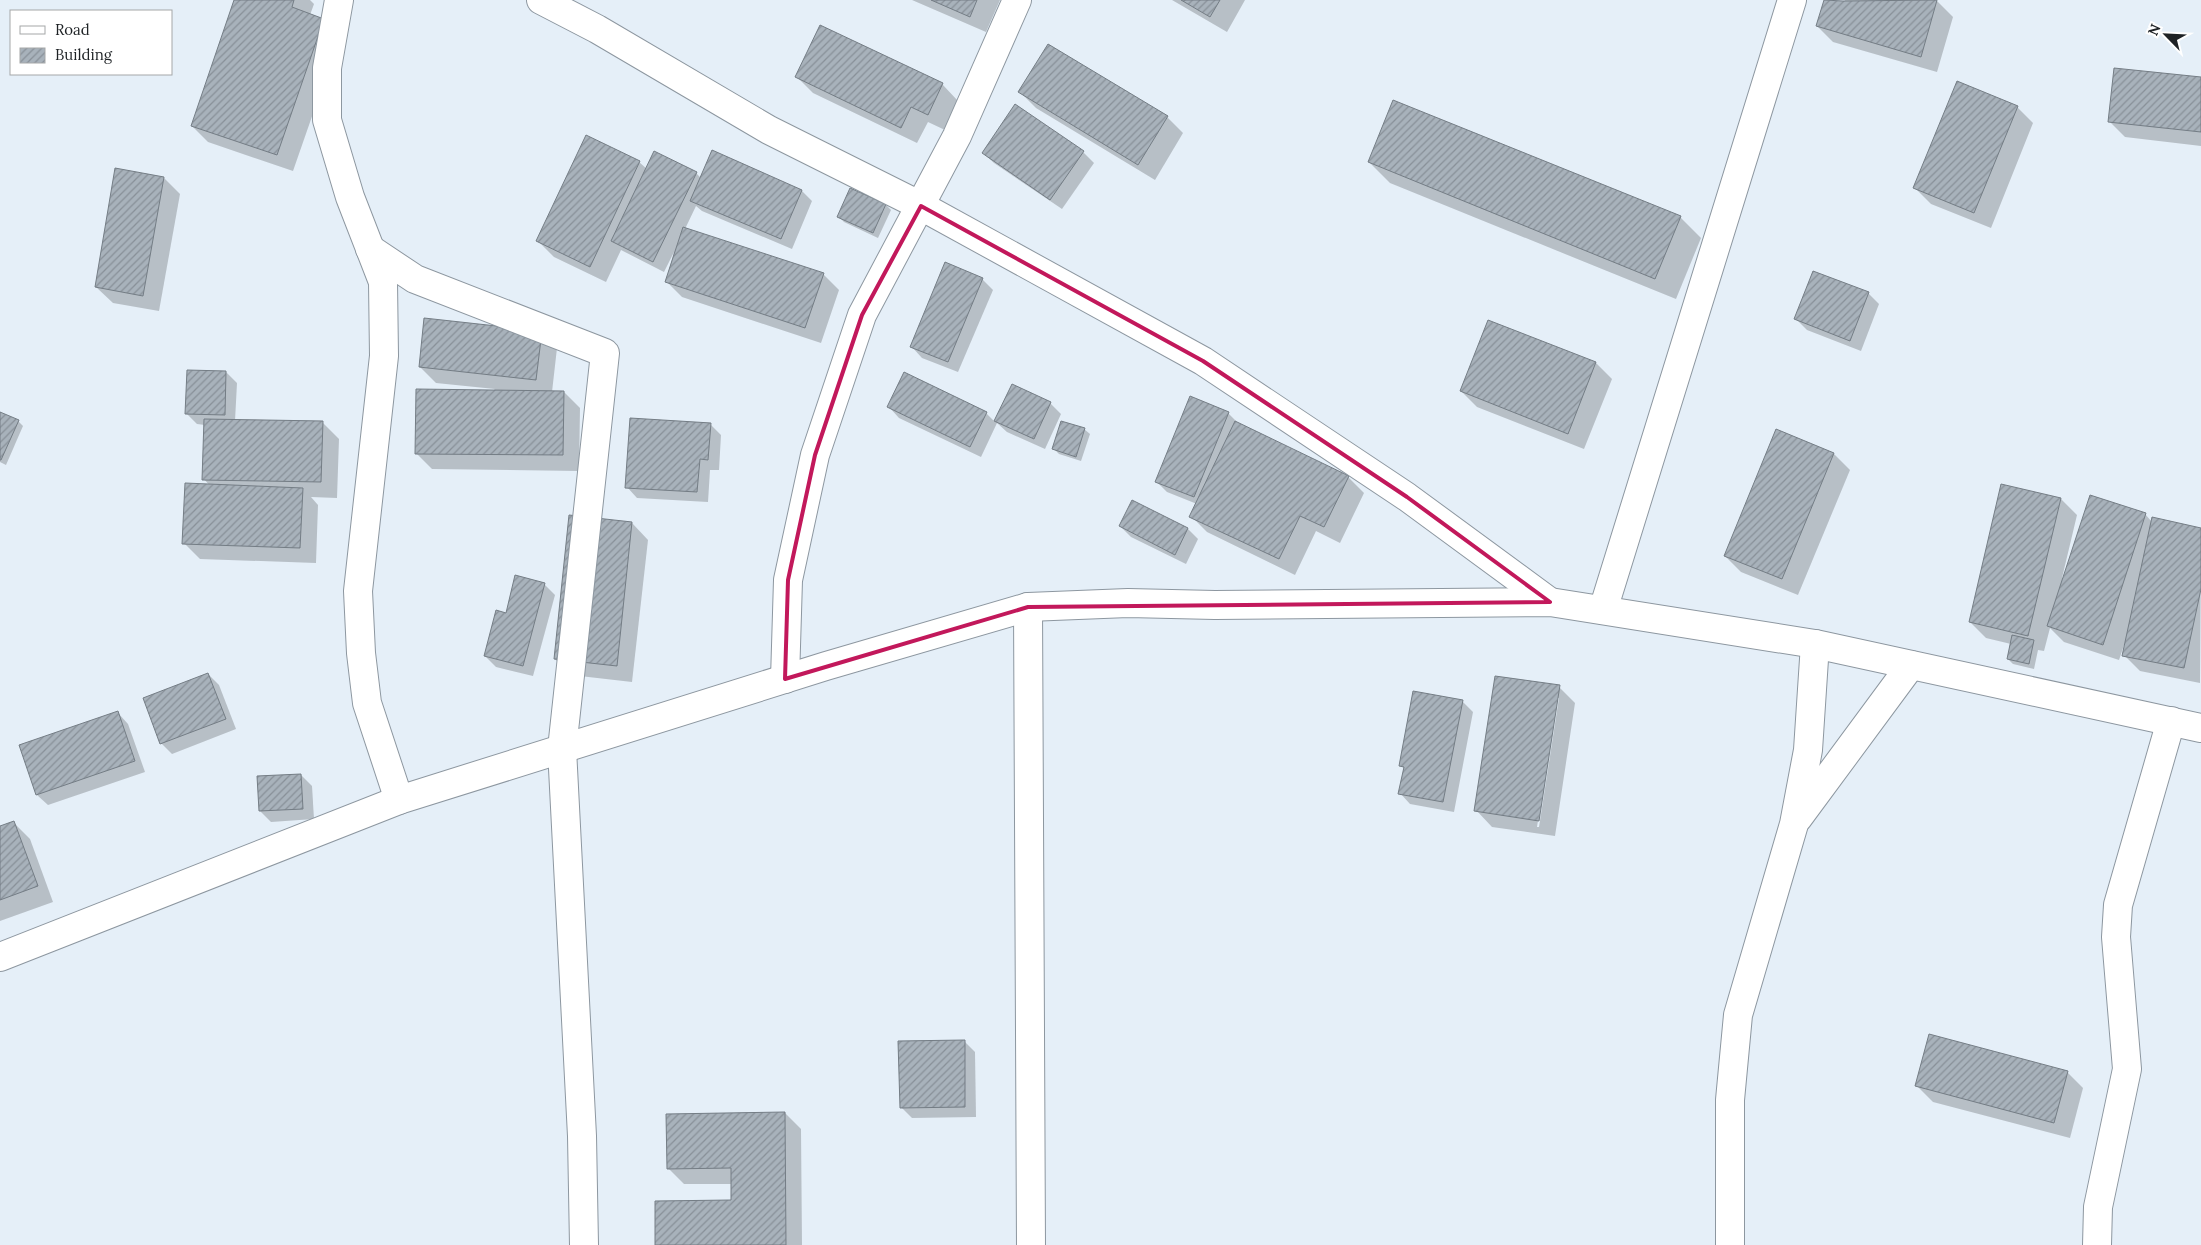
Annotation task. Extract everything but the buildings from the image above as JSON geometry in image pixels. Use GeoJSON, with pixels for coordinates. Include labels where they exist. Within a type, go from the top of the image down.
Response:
{"type":"FeatureCollection","features":[{"type":"Feature","properties":{"kind":"street"},"geometry":{"type":"LineString","coordinates":[[339,0],[327,68],[326,120],[350,197],[383,282],[384,356],[358,591],[361,652],[366,703],[398,800]]}},
{"type":"Feature","properties":{"kind":"street"},"geometry":{"type":"LineString","coordinates":[[541,0],[597,29],[769,130],[921,206],[1203,361],[1407,497],[1550,602]]}},
{"type":"Feature","properties":{"kind":"street"},"geometry":{"type":"LineString","coordinates":[[785,679],[788,580],[815,455],[862,315],[957,136],[1017,0]]}},
{"type":"Feature","properties":{"kind":"street"},"geometry":{"type":"LineString","coordinates":[[1603,610],[1792,0]]}},
{"type":"Feature","properties":{"kind":"street"},"geometry":{"type":"LineString","coordinates":[[370,249],[415,279],[605,353],[562,749],[582,1136],[584,1245]]}},
{"type":"Feature","properties":{"kind":"street"},"geometry":{"type":"LineString","coordinates":[[0,956],[398,800],[785,679],[1028,607],[1128,603],[1215,605],[1550,602],[1815,644],[2201,728]]}},
{"type":"Feature","properties":{"kind":"street"},"geometry":{"type":"LineString","coordinates":[[1028,607],[1031,1245]]}},
{"type":"Feature","properties":{"kind":"street"},"geometry":{"type":"LineString","coordinates":[[1730,1245],[1730,1100],[1738,1014],[1794,824],[1808,750],[1815,644]]}},
{"type":"Feature","properties":{"kind":"street"},"geometry":{"type":"LineString","coordinates":[[1794,824],[1911,665]]}},
{"type":"Feature","properties":{"kind":"street"},"geometry":{"type":"LineString","coordinates":[[2097,1245],[2098,1207],[2127,1069],[2116,937],[2118,905],[2171,721]]}},
{"type":"Feature","properties":{"kind":"highlighted area"},"geometry":{"type":"Polygon","coordinates":[[[921,206],[1203,361],[1407,497],[1550,602],[1028,607],[785,679],[788,580],[815,455],[862,315],[921,206]]]}}]}
